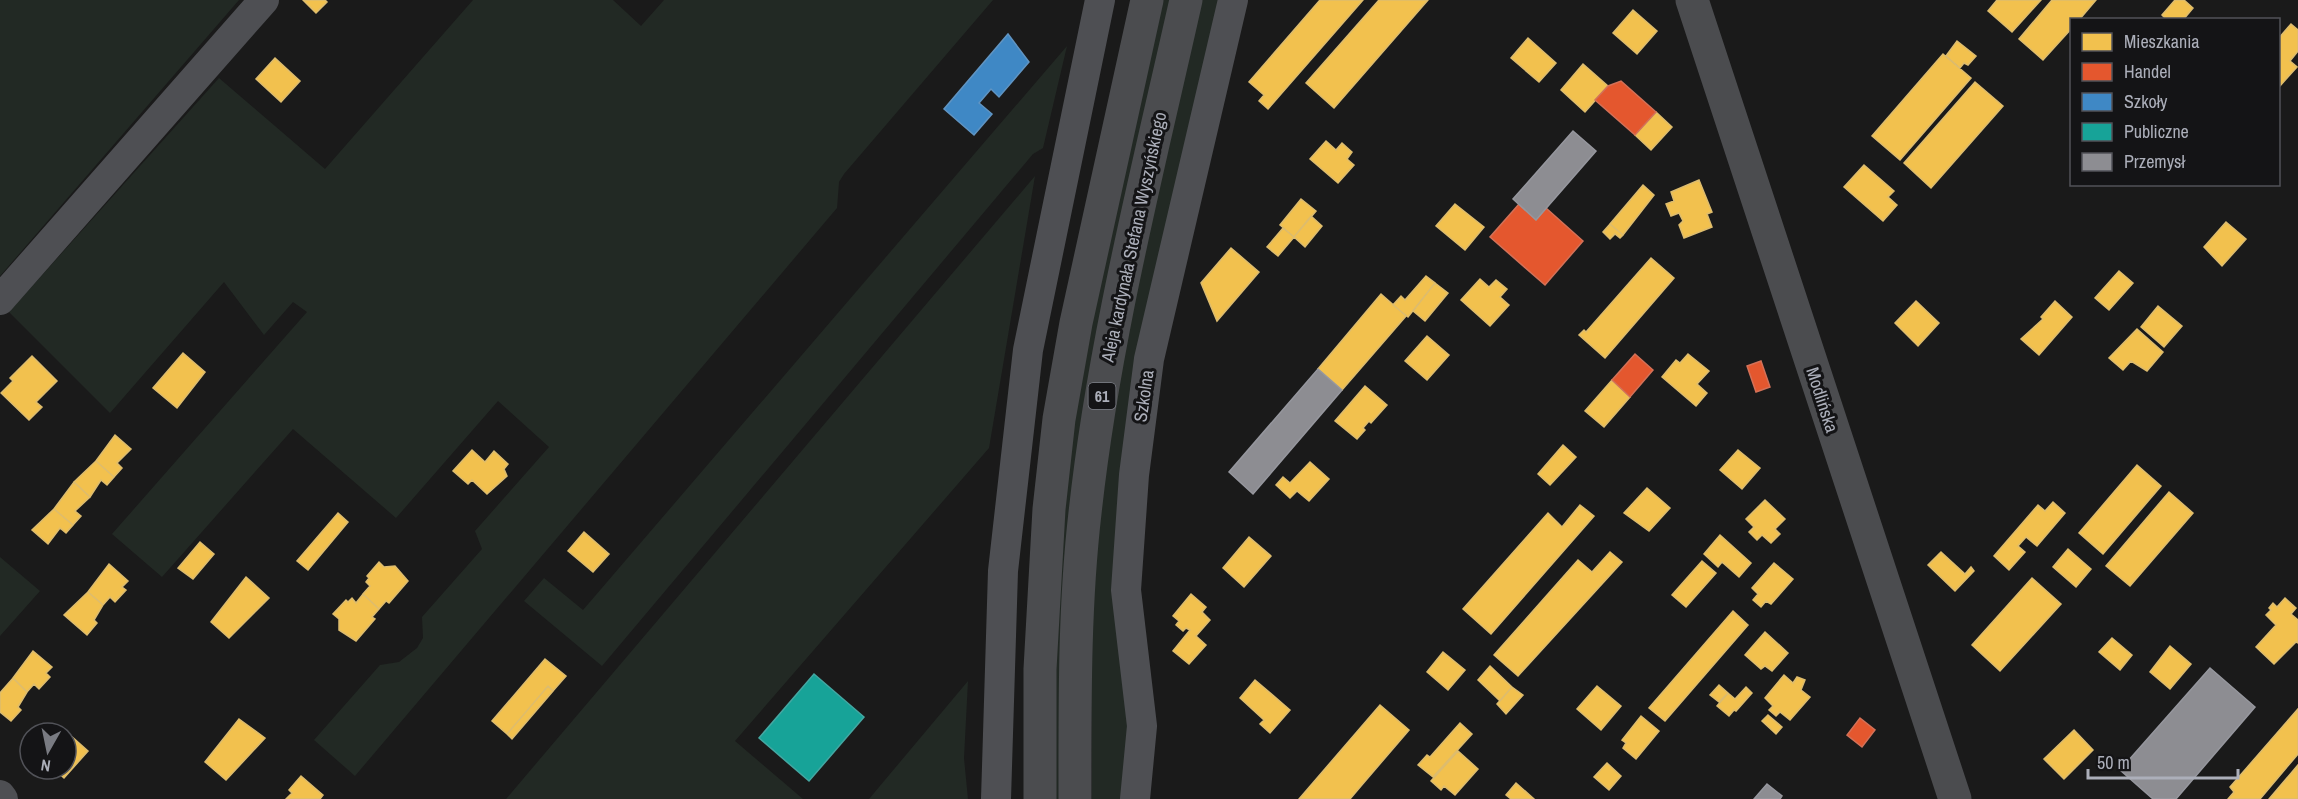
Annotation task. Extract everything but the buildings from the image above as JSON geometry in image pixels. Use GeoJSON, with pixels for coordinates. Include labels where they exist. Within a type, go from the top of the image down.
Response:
{"type":"FeatureCollection","features":[{"type":"Feature","properties":{"kind":"main road","name":"Aleja kardynała Stefana Wyszyńskiego"},"geometry":{"type":"LineString","coordinates":[[1040,799],[1040,669],[1049,509],[1059,419],[1076,323],[1147,0]]}},
{"type":"Feature","properties":{"kind":"main road","name":"Aleja kardynała Stefana Wyszyńskiego"},"geometry":{"type":"LineString","coordinates":[[1076,799],[1075,668],[1084,514],[1116,314],[1186,0]]}},
{"type":"Feature","properties":{"kind":"main road","name":"Modlińska"},"geometry":{"type":"LineString","coordinates":[[1692,0],[1955,799]]}},
{"type":"Feature","properties":{"kind":"street"},"geometry":{"type":"LineString","coordinates":[[0,300],[264,0]]}},
{"type":"Feature","properties":{"kind":"street"},"geometry":{"type":"LineString","coordinates":[[996,799],[1003,571],[1028,350],[1100,0]]}},
{"type":"Feature","properties":{"kind":"street","name":"Szkolna"},"geometry":{"type":"LineString","coordinates":[[1135,799],[1142,726],[1126,590],[1134,475],[1149,359],[1233,0]]}},
{"type":"Feature","properties":{"kind":"street"},"geometry":{"type":"LineString","coordinates":[[0,795],[3,799]]}},
{"type":"Feature","properties":{"kind":"shaded area"},"geometry":{"type":"Polygon","coordinates":[[[0,0],[239,0],[0,276],[0,0]]]}},
{"type":"Feature","properties":{"kind":"shaded area"},"geometry":{"type":"Polygon","coordinates":[[[473,0],[613,0],[641,26],[664,0],[993,0],[844,174],[839,182],[837,208],[355,776],[314,740],[380,665],[399,662],[417,648],[423,638],[422,617],[482,549],[475,531],[549,447],[498,401],[396,518],[293,429],[162,577],[112,534],[307,312],[293,302],[264,335],[224,282],[110,413],[9,312],[219,78],[325,169],[473,0]]]}},
{"type":"Feature","properties":{"kind":"shaded area"},"geometry":{"type":"Polygon","coordinates":[[[1158,0],[1171,0],[1109,271],[1064,799],[1053,799],[1057,566],[1076,400],[1158,0]]]}},
{"type":"Feature","properties":{"kind":"shaded area"},"geometry":{"type":"Polygon","coordinates":[[[1199,0],[1223,0],[1144,355],[1129,698],[1128,799],[1092,799],[1091,618],[1102,491],[1122,349],[1199,0]]]}},
{"type":"Feature","properties":{"kind":"shaded area"},"geometry":{"type":"Polygon","coordinates":[[[1067,46],[1043,148],[1033,154],[602,666],[524,601],[544,578],[583,610],[1067,46]]]}},
{"type":"Feature","properties":{"kind":"shaded area"},"geometry":{"type":"Polygon","coordinates":[[[1035,176],[989,448],[735,741],[803,799],[506,799],[1035,176]]]}},
{"type":"Feature","properties":{"kind":"shaded area"},"geometry":{"type":"Polygon","coordinates":[[[0,557],[40,591],[0,636],[0,557]]]}},
{"type":"Feature","properties":{"kind":"shaded area"},"geometry":{"type":"Polygon","coordinates":[[[968,681],[964,758],[968,799],[869,799],[968,681]]]}}]}
